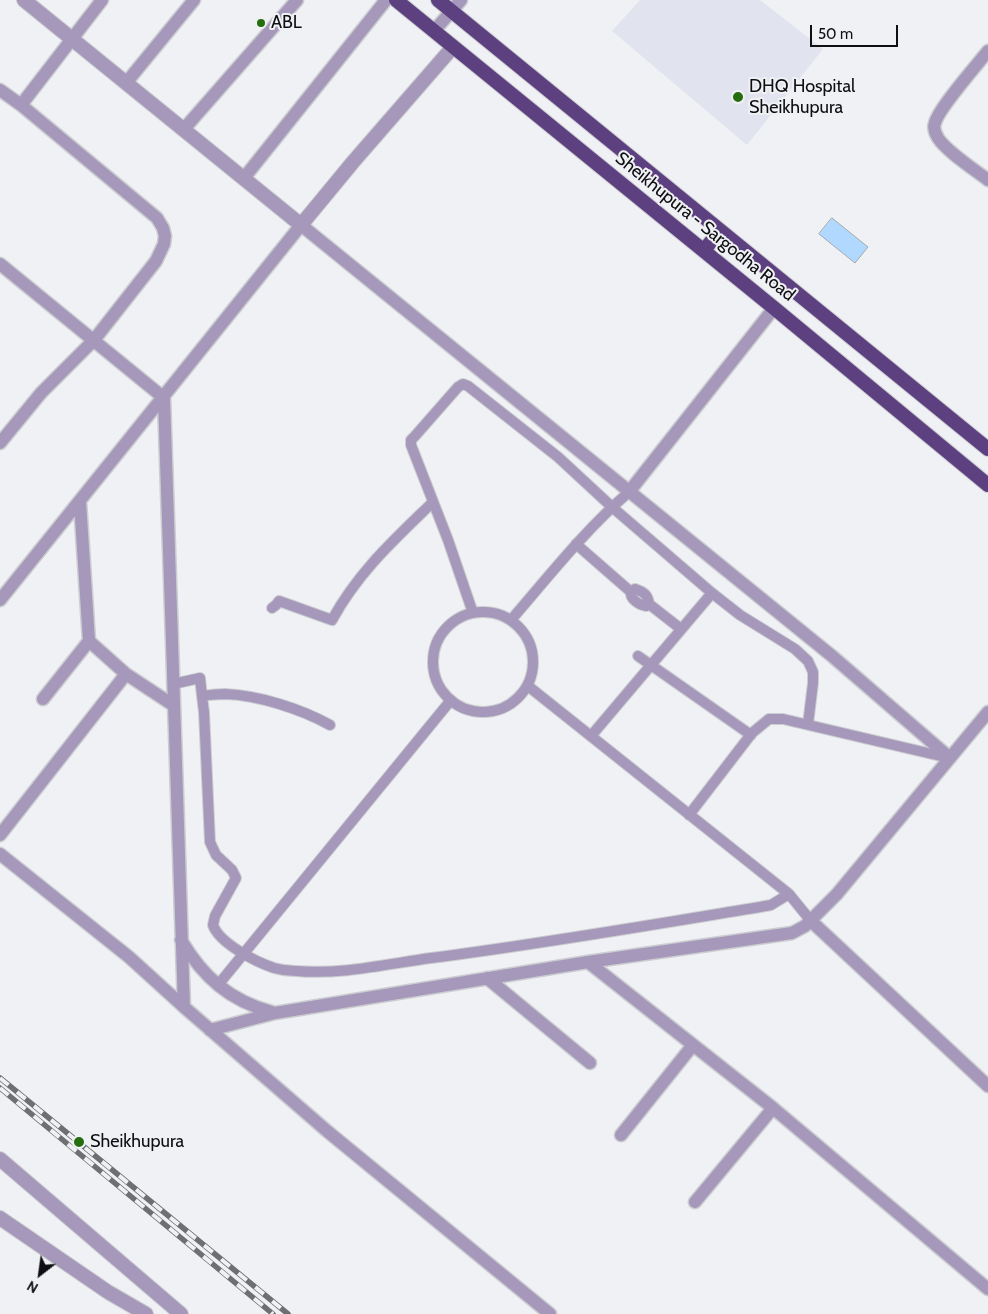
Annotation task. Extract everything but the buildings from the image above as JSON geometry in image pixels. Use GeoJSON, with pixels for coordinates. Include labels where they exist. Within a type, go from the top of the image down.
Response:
{"type":"FeatureCollection","features":[{"type":"Feature","properties":{"kind":"highway","name":"Sheikhupura - Sargodha Road"},"geometry":{"type":"LineString","coordinates":[[396,0],[704,250],[988,485]]}},
{"type":"Feature","properties":{"kind":"highway","name":"Sheikhupura - Sargodha Road"},"geometry":{"type":"LineString","coordinates":[[438,0],[456,5],[720,231],[988,449]]}},
{"type":"Feature","properties":{"kind":"highway"},"geometry":{"type":"LineString","coordinates":[[704,250],[720,231]]}},
{"type":"Feature","properties":{"kind":"street"},"geometry":{"type":"LineString","coordinates":[[24,0],[832,656],[950,758]]}},
{"type":"Feature","properties":{"kind":"street"},"geometry":{"type":"LineString","coordinates":[[22,105],[102,0]]}},
{"type":"Feature","properties":{"kind":"street"},"geometry":{"type":"LineString","coordinates":[[126,83],[194,0]]}},
{"type":"Feature","properties":{"kind":"street"},"geometry":{"type":"LineString","coordinates":[[184,130],[297,0]]}},
{"type":"Feature","properties":{"kind":"street"},"geometry":{"type":"LineString","coordinates":[[244,178],[386,0]]}},
{"type":"Feature","properties":{"kind":"street"},"geometry":{"type":"LineString","coordinates":[[434,31],[456,5]]}},
{"type":"Feature","properties":{"kind":"street"},"geometry":{"type":"LineString","coordinates":[[0,600],[301,225],[453,47]]}},
{"type":"Feature","properties":{"kind":"street"},"geometry":{"type":"LineString","coordinates":[[988,51],[942,109],[934,127],[942,144],[988,180]]}},
{"type":"Feature","properties":{"kind":"street"},"geometry":{"type":"LineString","coordinates":[[0,90],[22,105],[157,218],[165,236],[164,244],[156,261],[94,340],[41,393],[0,443]]}},
{"type":"Feature","properties":{"kind":"street"},"geometry":{"type":"LineString","coordinates":[[0,264],[164,398],[184,1008]]}},
{"type":"Feature","properties":{"kind":"street"},"geometry":{"type":"LineString","coordinates":[[511,620],[576,544],[629,492],[774,308]]}},
{"type":"Feature","properties":{"kind":"street"},"geometry":{"type":"LineString","coordinates":[[473,613],[433,502],[411,448],[411,440],[458,387],[463,384],[558,457],[612,507],[712,593],[740,615],[795,649],[808,661],[813,672],[813,683],[808,724]]}},
{"type":"Feature","properties":{"kind":"street"},"geometry":{"type":"LineString","coordinates":[[43,699],[89,641],[80,502]]}},
{"type":"Feature","properties":{"kind":"street"},"geometry":{"type":"LineString","coordinates":[[272,608],[279,601],[332,620],[365,570],[433,502]]}},
{"type":"Feature","properties":{"kind":"street"},"geometry":{"type":"LineString","coordinates":[[576,544],[631,592],[631,597],[636,602],[646,606],[649,604],[681,629]]}},
{"type":"Feature","properties":{"kind":"street"},"geometry":{"type":"LineString","coordinates":[[591,736],[712,593]]}},
{"type":"Feature","properties":{"kind":"street"},"geometry":{"type":"LineString","coordinates":[[489,612],[501,614],[511,620],[527,637],[532,648],[534,659],[533,671],[528,686],[516,701],[495,711],[472,711],[460,707],[443,692],[437,681],[433,658],[440,636],[456,619],[473,613],[489,612]]}},
{"type":"Feature","properties":{"kind":"street"},"geometry":{"type":"LineString","coordinates":[[89,641],[126,674],[174,705]]}},
{"type":"Feature","properties":{"kind":"street"},"geometry":{"type":"LineString","coordinates":[[638,656],[751,735]]}},
{"type":"Feature","properties":{"kind":"street"},"geometry":{"type":"LineString","coordinates":[[0,835],[126,674]]}},
{"type":"Feature","properties":{"kind":"street"},"geometry":{"type":"LineString","coordinates":[[173,684],[200,678],[204,712],[210,842],[216,855],[232,870],[236,878],[214,916],[213,926],[218,934],[244,954],[261,963],[297,972],[345,970],[507,949],[771,905],[789,894]]}},
{"type":"Feature","properties":{"kind":"street"},"geometry":{"type":"LineString","coordinates":[[528,686],[789,894],[811,921],[988,1086]]}},
{"type":"Feature","properties":{"kind":"street"},"geometry":{"type":"LineString","coordinates":[[202,696],[225,694],[263,700],[330,724]]}},
{"type":"Feature","properties":{"kind":"street"},"geometry":{"type":"LineString","coordinates":[[218,986],[451,700]]}},
{"type":"Feature","properties":{"kind":"street"},"geometry":{"type":"LineString","coordinates":[[210,1030],[276,1013],[588,962],[782,936],[800,930],[837,894],[988,712]]}},
{"type":"Feature","properties":{"kind":"street"},"geometry":{"type":"LineString","coordinates":[[689,815],[751,735],[769,719],[783,718],[950,758]]}},
{"type":"Feature","properties":{"kind":"street"},"geometry":{"type":"LineString","coordinates":[[0,854],[129,957],[184,1008],[327,1131],[550,1314]]}},
{"type":"Feature","properties":{"kind":"street"},"geometry":{"type":"LineString","coordinates":[[181,940],[199,967],[218,986],[240,1001],[276,1013]]}},
{"type":"Feature","properties":{"kind":"street"},"geometry":{"type":"LineString","coordinates":[[588,962],[773,1108],[988,1289]]}},
{"type":"Feature","properties":{"kind":"street"},"geometry":{"type":"LineString","coordinates":[[487,978],[590,1063]]}},
{"type":"Feature","properties":{"kind":"street"},"geometry":{"type":"LineString","coordinates":[[621,1134],[693,1045]]}},
{"type":"Feature","properties":{"kind":"street"},"geometry":{"type":"LineString","coordinates":[[695,1202],[773,1108]]}},
{"type":"Feature","properties":{"kind":"street"},"geometry":{"type":"LineString","coordinates":[[0,1159],[182,1314]]}},
{"type":"Feature","properties":{"kind":"street"},"geometry":{"type":"LineString","coordinates":[[0,1218],[108,1292],[146,1314]]}},
{"type":"Feature","properties":{"kind":"shaded area","name":"DHQ Hospital Sheikhupura"},"geometry":{"type":"Polygon","coordinates":[[[640,0],[760,0],[823,49],[747,145],[612,31],[640,0]]]}},
{"type":"Feature","properties":{"kind":"railway"},"geometry":{"type":"LineString","coordinates":[[0,1078],[288,1314]]}},
{"type":"Feature","properties":{"kind":"railway"},"geometry":{"type":"LineString","coordinates":[[0,1088],[273,1314]]}},
{"type":"Feature","properties":{"kind":"place","name":"ABL"},"geometry":{"type":"Point","coordinates":[261,23]}},
{"type":"Feature","properties":{"kind":"place","name":"DHQ Hospital Sheikhupura"},"geometry":{"type":"Point","coordinates":[738,97]}},
{"type":"Feature","properties":{"kind":"place","name":"Sheikhupura"},"geometry":{"type":"Point","coordinates":[79,1142]}}]}
